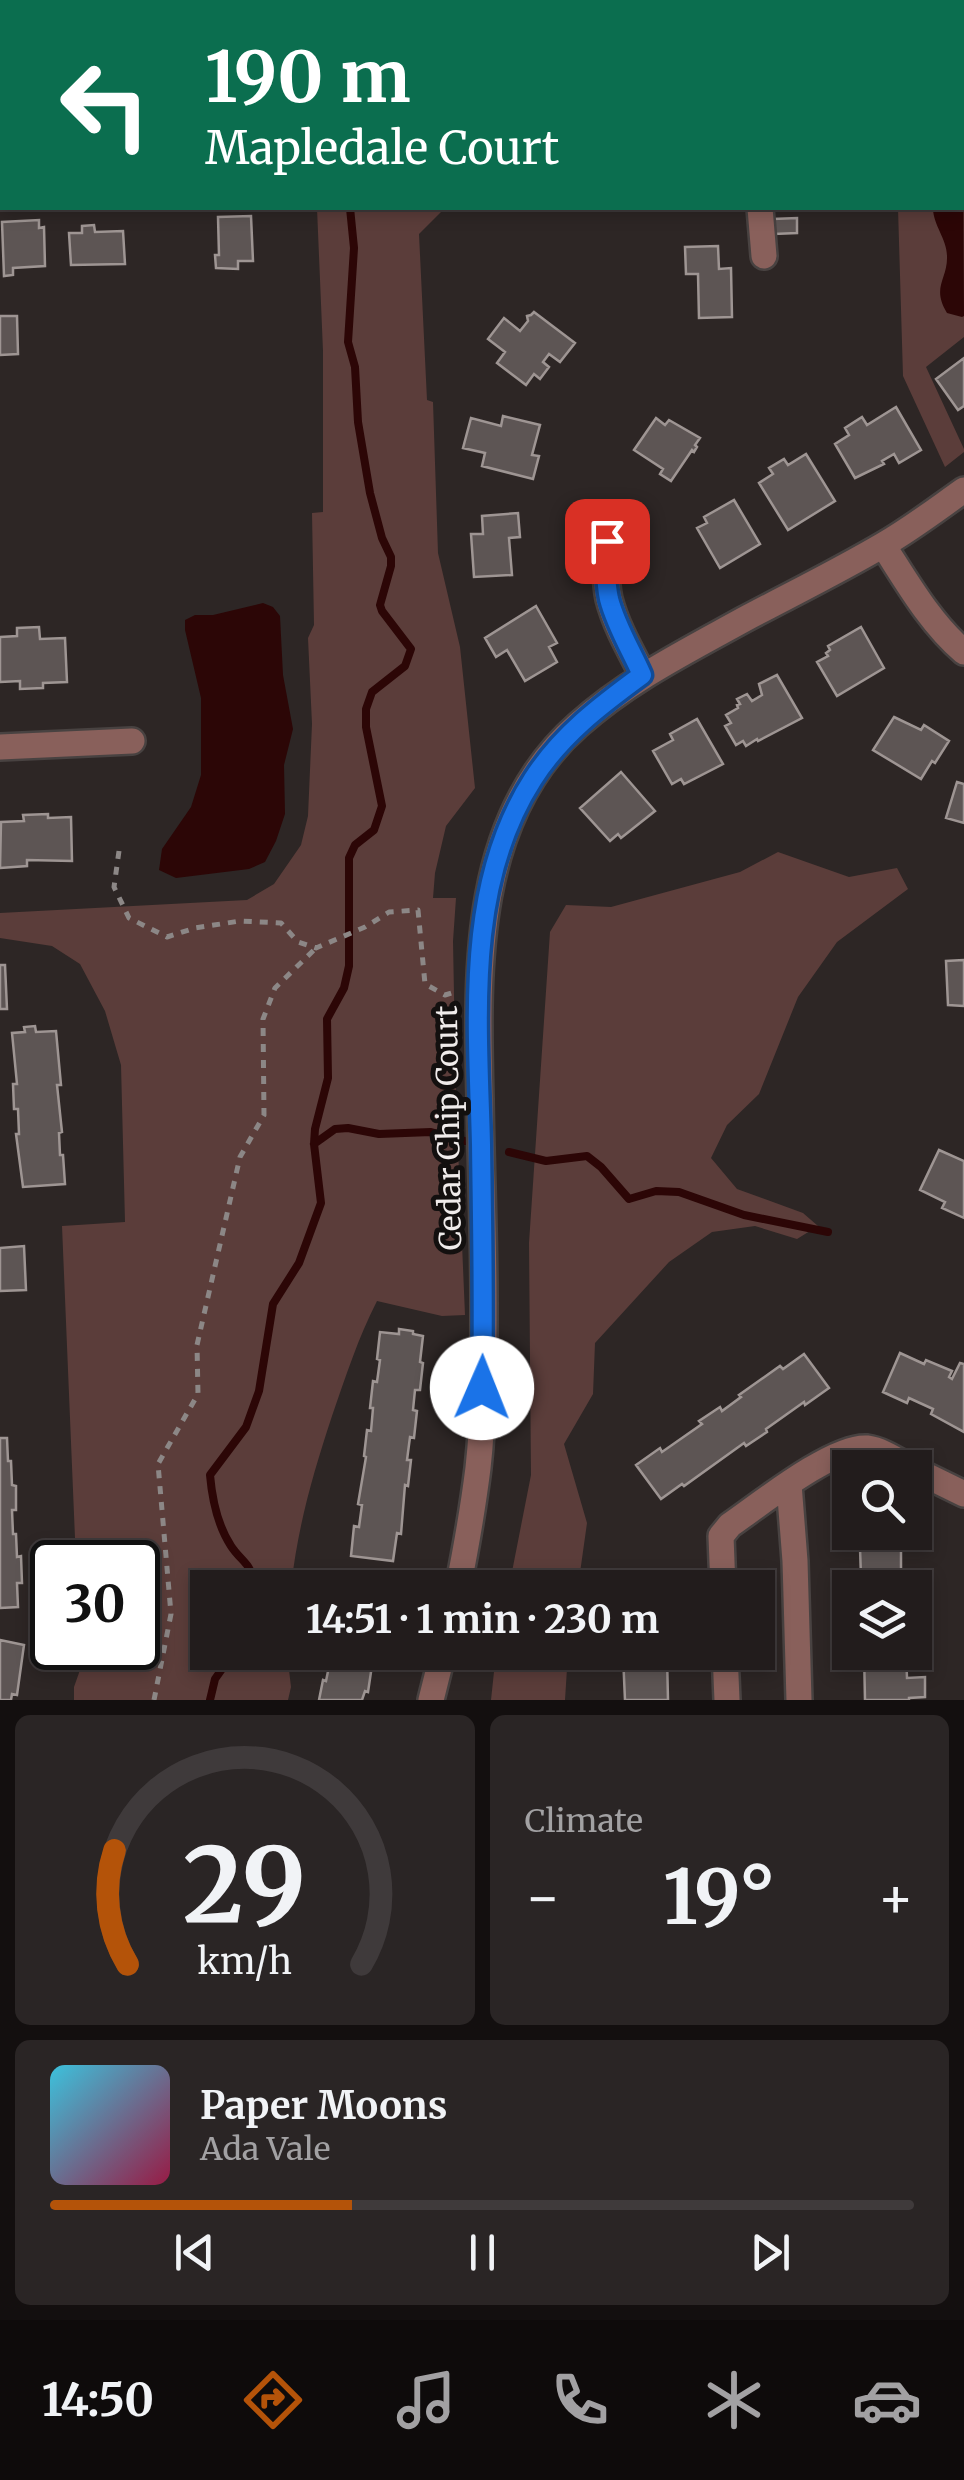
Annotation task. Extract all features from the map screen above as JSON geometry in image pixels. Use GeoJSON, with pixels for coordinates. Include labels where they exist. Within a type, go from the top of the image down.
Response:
{"type":"FeatureCollection","features":[{"type":"Feature","properties":{"kind":"street"},"geometry":{"type":"LineString","coordinates":[[760,210],[764,256]]}},
{"type":"Feature","properties":{"kind":"street","name":"Cedar Chip Court"},"geometry":{"type":"LineString","coordinates":[[462,1570],[478,1464],[482,1388],[482,927],[490,886],[515,811],[552,752],[575,727],[642,675],[883,545],[964,490]]}},
{"type":"Feature","properties":{"kind":"street"},"geometry":{"type":"LineString","coordinates":[[607,541],[608,597],[642,675]]}},
{"type":"Feature","properties":{"kind":"street"},"geometry":{"type":"LineString","coordinates":[[883,545],[918,600],[964,652]]}},
{"type":"Feature","properties":{"kind":"street"},"geometry":{"type":"LineString","coordinates":[[0,748],[132,741]]}},
{"type":"Feature","properties":{"kind":"street"},"geometry":{"type":"LineString","coordinates":[[722,1570],[721,1536],[730,1525],[806,1471],[832,1459]]}},
{"type":"Feature","properties":{"kind":"street"},"geometry":{"type":"LineString","coordinates":[[932,1478],[964,1494]]}},
{"type":"Feature","properties":{"kind":"street"},"geometry":{"type":"LineString","coordinates":[[789,1484],[798,1700]]}},
{"type":"Feature","properties":{"kind":"street"},"geometry":{"type":"LineString","coordinates":[[431,1700],[438,1670]]}},
{"type":"Feature","properties":{"kind":"street"},"geometry":{"type":"LineString","coordinates":[[726,1670],[727,1700]]}},
{"type":"Feature","properties":{"kind":"path"},"geometry":{"type":"LineString","coordinates":[[119,851],[114,887],[129,918],[167,936],[240,921],[281,923],[298,942],[316,948]]}},
{"type":"Feature","properties":{"kind":"path"},"geometry":{"type":"LineString","coordinates":[[154,1700],[171,1614],[158,1464],[198,1394],[197,1345],[240,1156],[264,1115],[263,1019],[275,988],[316,948],[365,928],[389,912],[418,910],[425,984],[445,995],[479,984]]}},
{"type":"Feature","properties":{"kind":"shaded area"},"geometry":{"type":"Polygon","coordinates":[[[317,210],[443,210],[419,234],[427,400],[433,402],[438,553],[460,647],[475,788],[446,826],[433,898],[456,898],[456,1101],[465,1315],[442,1316],[377,1301],[332,1416],[302,1521],[293,1570],[190,1570],[190,1670],[289,1670],[288,1700],[74,1700],[80,1670],[160,1670],[160,1540],[75,1540],[62,1226],[125,1222],[121,1065],[105,1011],[80,964],[52,946],[0,938],[0,913],[247,900],[274,884],[301,845],[308,816],[312,724],[308,638],[314,625],[312,513],[323,512],[323,351],[317,210]]]}},
{"type":"Feature","properties":{"kind":"shaded area"},"geometry":{"type":"Polygon","coordinates":[[[898,210],[964,210],[964,337],[926,367],[964,449],[945,467],[903,376],[898,210]]]}},
{"type":"Feature","properties":{"kind":"shaded area"},"geometry":{"type":"Polygon","coordinates":[[[933,210],[963,210],[962,317],[947,313],[942,304],[940,290],[947,256],[933,210]]]}},
{"type":"Feature","properties":{"kind":"shaded area"},"geometry":{"type":"Polygon","coordinates":[[[263,603],[280,616],[283,675],[293,729],[284,765],[285,814],[265,862],[249,869],[176,878],[159,870],[162,849],[191,807],[201,775],[201,698],[185,620],[263,603]]]}},
{"type":"Feature","properties":{"kind":"shaded area"},"geometry":{"type":"Polygon","coordinates":[[[778,852],[849,877],[897,868],[908,889],[837,942],[798,997],[759,1094],[727,1125],[711,1158],[737,1189],[803,1213],[818,1226],[797,1239],[755,1226],[712,1232],[669,1262],[595,1343],[593,1394],[564,1444],[587,1523],[580,1570],[512,1570],[531,1475],[529,1243],[550,932],[566,905],[611,907],[740,872],[778,852]]]}},
{"type":"Feature","properties":{"kind":"shaded area"},"geometry":{"type":"Polygon","coordinates":[[[494,1670],[567,1670],[565,1700],[491,1700],[494,1670]]]}},
{"type":"Feature","properties":{"kind":"building"},"geometry":{"type":"Polygon","coordinates":[[[251,216],[253,261],[238,261],[238,269],[216,268],[218,217],[251,216]]]}},
{"type":"Feature","properties":{"kind":"building"},"geometry":{"type":"Polygon","coordinates":[[[797,218],[797,233],[774,234],[773,219],[797,218]]]}},
{"type":"Feature","properties":{"kind":"building"},"geometry":{"type":"Polygon","coordinates":[[[39,220],[39,228],[44,227],[45,266],[13,268],[13,275],[4,276],[2,222],[39,220]]]}},
{"type":"Feature","properties":{"kind":"building"},"geometry":{"type":"Polygon","coordinates":[[[94,225],[95,232],[123,231],[125,264],[71,265],[69,233],[82,233],[82,226],[94,225]]]}},
{"type":"Feature","properties":{"kind":"building"},"geometry":{"type":"Polygon","coordinates":[[[718,246],[719,269],[731,268],[732,317],[699,318],[698,274],[686,274],[685,247],[718,246]]]}},
{"type":"Feature","properties":{"kind":"building"},"geometry":{"type":"Polygon","coordinates":[[[534,312],[575,343],[560,362],[549,354],[543,362],[549,367],[540,379],[534,374],[526,385],[497,363],[505,352],[488,339],[504,318],[520,331],[528,321],[527,316],[534,312]]]}},
{"type":"Feature","properties":{"kind":"building"},"geometry":{"type":"Polygon","coordinates":[[[0,316],[17,316],[18,354],[0,355],[0,316]]]}},
{"type":"Feature","properties":{"kind":"building"},"geometry":{"type":"Polygon","coordinates":[[[964,358],[964,406],[958,410],[936,379],[964,358]]]}},
{"type":"Feature","properties":{"kind":"building"},"geometry":{"type":"Polygon","coordinates":[[[896,407],[921,450],[899,463],[894,454],[882,461],[884,464],[855,478],[835,444],[849,435],[845,428],[862,417],[867,425],[896,407]]]}},
{"type":"Feature","properties":{"kind":"building"},"geometry":{"type":"Polygon","coordinates":[[[503,416],[540,425],[532,455],[539,456],[533,479],[482,466],[485,453],[463,448],[471,418],[501,426],[503,416]]]}},
{"type":"Feature","properties":{"kind":"building"},"geometry":{"type":"Polygon","coordinates":[[[656,418],[665,425],[669,420],[700,438],[671,481],[660,474],[663,469],[634,450],[656,418]]]}},
{"type":"Feature","properties":{"kind":"building"},"geometry":{"type":"Polygon","coordinates":[[[806,454],[835,501],[788,530],[759,483],[773,474],[769,468],[784,459],[788,465],[806,454]]]}},
{"type":"Feature","properties":{"kind":"building"},"geometry":{"type":"Polygon","coordinates":[[[734,500],[760,544],[720,568],[697,528],[707,523],[704,517],[734,500]]]}},
{"type":"Feature","properties":{"kind":"building"},"geometry":{"type":"Polygon","coordinates":[[[518,513],[520,537],[509,538],[512,575],[474,577],[471,534],[483,534],[482,516],[518,513]]]}},
{"type":"Feature","properties":{"kind":"building"},"geometry":{"type":"Polygon","coordinates":[[[536,606],[557,643],[549,647],[557,662],[525,681],[507,650],[496,657],[485,638],[536,606]]]}},
{"type":"Feature","properties":{"kind":"building"},"geometry":{"type":"Polygon","coordinates":[[[39,627],[40,639],[65,638],[67,682],[20,689],[20,681],[0,682],[0,637],[17,636],[17,628],[39,627]]]}},
{"type":"Feature","properties":{"kind":"building"},"geometry":{"type":"Polygon","coordinates":[[[861,627],[884,668],[837,696],[817,662],[828,656],[828,646],[861,627]]]}},
{"type":"Feature","properties":{"kind":"building"},"geometry":{"type":"Polygon","coordinates":[[[777,675],[802,718],[746,746],[743,741],[736,745],[725,726],[731,723],[726,715],[738,708],[737,699],[747,694],[752,701],[762,695],[759,684],[777,675]]]}},
{"type":"Feature","properties":{"kind":"building"},"geometry":{"type":"Polygon","coordinates":[[[894,717],[921,730],[924,725],[949,741],[921,779],[873,750],[894,717]]]}},
{"type":"Feature","properties":{"kind":"building"},"geometry":{"type":"Polygon","coordinates":[[[697,719],[723,764],[684,784],[681,779],[672,784],[653,751],[673,740],[670,734],[697,719]]]}},
{"type":"Feature","properties":{"kind":"building"},"geometry":{"type":"Polygon","coordinates":[[[621,772],[655,811],[621,838],[618,834],[610,841],[580,808],[621,772]]]}},
{"type":"Feature","properties":{"kind":"building"},"geometry":{"type":"Polygon","coordinates":[[[957,782],[964,784],[964,823],[946,818],[957,782]]]}},
{"type":"Feature","properties":{"kind":"building"},"geometry":{"type":"Polygon","coordinates":[[[48,814],[48,818],[71,817],[72,861],[27,860],[27,866],[0,868],[1,822],[24,821],[23,815],[48,814]]]}},
{"type":"Feature","properties":{"kind":"building"},"geometry":{"type":"Polygon","coordinates":[[[964,960],[964,1006],[948,1005],[946,961],[964,960]]]}},
{"type":"Feature","properties":{"kind":"building"},"geometry":{"type":"Polygon","coordinates":[[[0,965],[5,965],[7,1009],[0,1009],[0,965]]]}},
{"type":"Feature","properties":{"kind":"building"},"geometry":{"type":"Polygon","coordinates":[[[35,1026],[36,1032],[56,1031],[61,1085],[57,1085],[60,1155],[65,1184],[23,1187],[16,1134],[18,1109],[14,1109],[13,1084],[17,1084],[12,1033],[35,1026]]]}},
{"type":"Feature","properties":{"kind":"building"},"geometry":{"type":"Polygon","coordinates":[[[939,1150],[964,1161],[964,1218],[942,1208],[945,1202],[920,1190],[939,1150]]]}},
{"type":"Feature","properties":{"kind":"building"},"geometry":{"type":"Polygon","coordinates":[[[24,1246],[26,1290],[0,1291],[0,1248],[24,1246]]]}},
{"type":"Feature","properties":{"kind":"building"},"geometry":{"type":"Polygon","coordinates":[[[399,1329],[423,1336],[423,1363],[420,1390],[415,1390],[413,1410],[417,1411],[407,1460],[411,1460],[401,1534],[397,1533],[393,1561],[351,1556],[354,1526],[359,1527],[362,1505],[358,1504],[367,1430],[371,1431],[370,1408],[380,1360],[380,1332],[399,1334],[399,1329]]]}},
{"type":"Feature","properties":{"kind":"building"},"geometry":{"type":"Polygon","coordinates":[[[900,1353],[952,1371],[952,1379],[960,1363],[964,1364],[964,1432],[931,1414],[933,1409],[883,1392],[900,1353]]]}},
{"type":"Feature","properties":{"kind":"building"},"geometry":{"type":"Polygon","coordinates":[[[804,1354],[829,1388],[661,1499],[636,1465],[660,1448],[662,1452],[702,1424],[699,1421],[720,1407],[722,1411],[780,1366],[783,1369],[804,1354]]]}},
{"type":"Feature","properties":{"kind":"building"},"geometry":{"type":"Polygon","coordinates":[[[0,1438],[7,1438],[12,1485],[16,1486],[13,1534],[17,1557],[21,1556],[22,1583],[17,1583],[18,1607],[0,1608],[0,1438]]]}},
{"type":"Feature","properties":{"kind":"building"},"geometry":{"type":"Polygon","coordinates":[[[860,1550],[901,1550],[901,1570],[861,1570],[860,1550]]]}},
{"type":"Feature","properties":{"kind":"building"},"geometry":{"type":"Polygon","coordinates":[[[0,1640],[24,1645],[17,1695],[12,1694],[11,1700],[0,1700],[0,1640]]]}},
{"type":"Feature","properties":{"kind":"building"},"geometry":{"type":"Polygon","coordinates":[[[328,1670],[371,1670],[368,1692],[362,1700],[319,1700],[323,1680],[326,1681],[328,1670]]]}},
{"type":"Feature","properties":{"kind":"building"},"geometry":{"type":"Polygon","coordinates":[[[624,1670],[667,1670],[668,1700],[625,1700],[624,1670]]]}},
{"type":"Feature","properties":{"kind":"building"},"geometry":{"type":"Polygon","coordinates":[[[864,1670],[907,1670],[907,1678],[925,1677],[925,1697],[865,1700],[864,1670]]]}},
{"type":"Feature","properties":{"kind":"waterway"},"geometry":{"type":"LineString","coordinates":[[249,1570],[223,1530],[210,1475],[246,1427],[259,1391],[273,1304],[299,1263],[321,1203],[315,1129],[328,1078],[327,1019],[344,988],[349,966],[349,858],[355,845],[374,830],[382,806],[366,709],[372,692],[405,666],[411,649],[380,605],[391,557],[370,493],[358,422],[355,367],[348,342],[354,248],[350,210]]}},
{"type":"Feature","properties":{"kind":"waterway"},"geometry":{"type":"LineString","coordinates":[[314,1144],[335,1129],[348,1128],[379,1134],[431,1132],[465,1141]]}},
{"type":"Feature","properties":{"kind":"waterway"},"geometry":{"type":"LineString","coordinates":[[509,1152],[546,1161],[587,1156],[629,1199],[656,1191],[679,1192],[744,1215],[828,1232]]}},
{"type":"Feature","properties":{"kind":"waterway"},"geometry":{"type":"LineString","coordinates":[[210,1700],[221,1670]]}},
{"type":"Feature","properties":{"kind":"route"},"geometry":{"type":"LineString","coordinates":[[482,1388],[482,927],[502,844],[532,780],[575,727],[642,675],[608,597],[607,541]]}}]}
